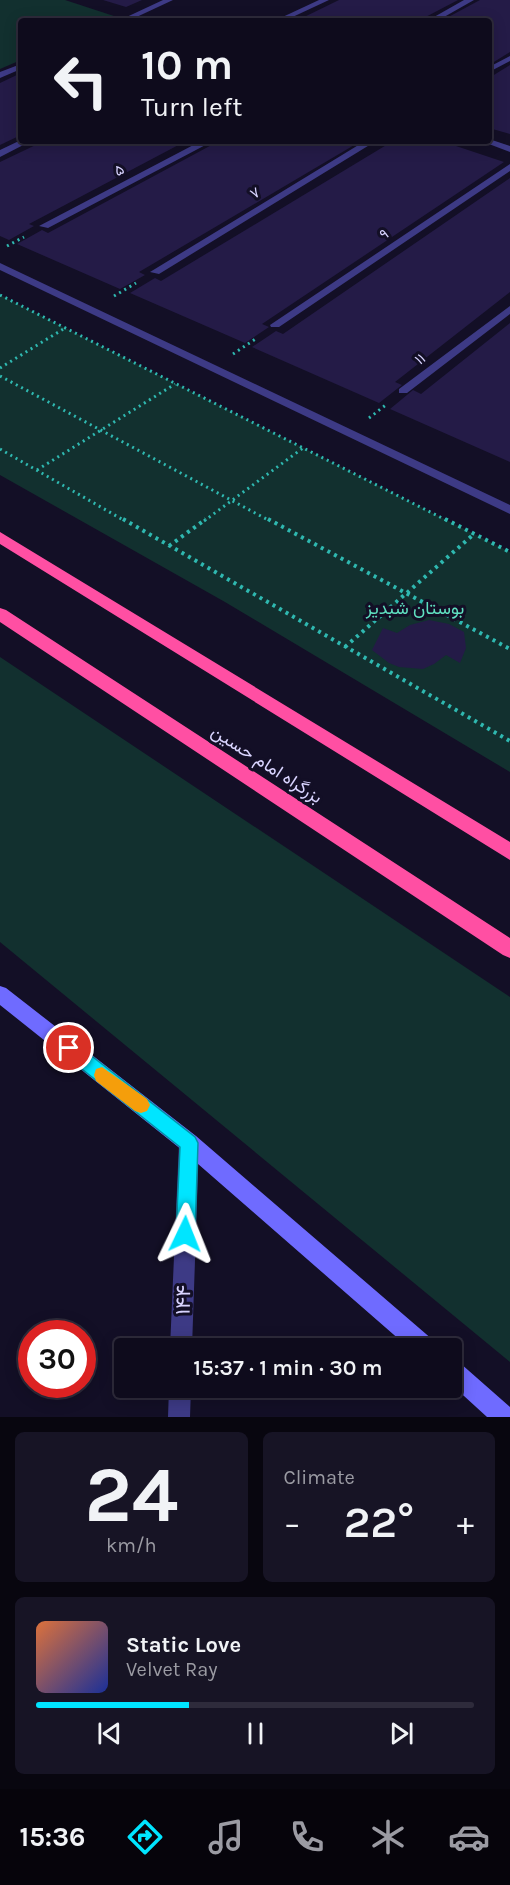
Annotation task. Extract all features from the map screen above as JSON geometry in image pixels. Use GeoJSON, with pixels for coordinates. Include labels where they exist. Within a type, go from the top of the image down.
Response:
{"type":"FeatureCollection","features":[{"type":"Feature","properties":{"kind":"highway"},"geometry":{"type":"LineString","coordinates":[[0,537],[510,852]]}},
{"type":"Feature","properties":{"kind":"highway","name":"بزرگراه امام حسین"},"geometry":{"type":"LineString","coordinates":[[0,614],[510,949]]}},
{"type":"Feature","properties":{"kind":"street"},"geometry":{"type":"LineString","coordinates":[[129,18],[169,0]]}},
{"type":"Feature","properties":{"kind":"street"},"geometry":{"type":"LineString","coordinates":[[285,18],[325,0]]}},
{"type":"Feature","properties":{"kind":"street"},"geometry":{"type":"LineString","coordinates":[[437,18],[470,0]]}},
{"type":"Feature","properties":{"kind":"street"},"geometry":{"type":"LineString","coordinates":[[492,68],[510,58]]}},
{"type":"Feature","properties":{"kind":"street"},"geometry":{"type":"LineString","coordinates":[[0,75],[18,67]]}},
{"type":"Feature","properties":{"kind":"street"},"geometry":{"type":"LineString","coordinates":[[492,143],[510,149]]}},
{"type":"Feature","properties":{"kind":"street"},"geometry":{"type":"LineString","coordinates":[[0,154],[20,144]]}},
{"type":"Feature","properties":{"kind":"street","name":"۵"},"geometry":{"type":"LineString","coordinates":[[44,226],[202,144]]}},
{"type":"Feature","properties":{"kind":"street","name":"۷"},"geometry":{"type":"LineString","coordinates":[[154,272],[366,144]]}},
{"type":"Feature","properties":{"kind":"street","name":"۹"},"geometry":{"type":"LineString","coordinates":[[274,325],[510,167]]}},
{"type":"Feature","properties":{"kind":"street"},"geometry":{"type":"LineString","coordinates":[[0,266],[510,510]]}},
{"type":"Feature","properties":{"kind":"street","name":"۱۱"},"geometry":{"type":"LineString","coordinates":[[402,391],[510,309]]}},
{"type":"Feature","properties":{"kind":"street"},"geometry":{"type":"LineString","coordinates":[[0,994],[189,1143],[413,1338]]}},
{"type":"Feature","properties":{"kind":"street","name":"۱۴۴"},"geometry":{"type":"LineString","coordinates":[[181,1338],[189,1143]]}},
{"type":"Feature","properties":{"kind":"street"},"geometry":{"type":"LineString","coordinates":[[462,1380],[504,1417]]}},
{"type":"Feature","properties":{"kind":"street"},"geometry":{"type":"LineString","coordinates":[[179,1417],[180,1398]]}},
{"type":"Feature","properties":{"kind":"path"},"geometry":{"type":"LineString","coordinates":[[92,310],[154,272]]}},
{"type":"Feature","properties":{"kind":"path"},"geometry":{"type":"LineString","coordinates":[[0,295],[510,552]]}},
{"type":"Feature","properties":{"kind":"path"},"geometry":{"type":"LineString","coordinates":[[212,368],[274,325]]}},
{"type":"Feature","properties":{"kind":"path"},"geometry":{"type":"LineString","coordinates":[[0,368],[66,328]]}},
{"type":"Feature","properties":{"kind":"path"},"geometry":{"type":"LineString","coordinates":[[0,376],[510,649]]}},
{"type":"Feature","properties":{"kind":"path"},"geometry":{"type":"LineString","coordinates":[[37,470],[176,384]]}},
{"type":"Feature","properties":{"kind":"path"},"geometry":{"type":"LineString","coordinates":[[350,434],[402,391]]}},
{"type":"Feature","properties":{"kind":"path"},"geometry":{"type":"LineString","coordinates":[[169,546],[303,447]]}},
{"type":"Feature","properties":{"kind":"path"},"geometry":{"type":"LineString","coordinates":[[0,449],[510,741]]}},
{"type":"Feature","properties":{"kind":"path"},"geometry":{"type":"LineString","coordinates":[[345,647],[474,534]]}},
{"type":"Feature","properties":{"kind":"green space"},"geometry":{"type":"Polygon","coordinates":[[[0,0],[65,0],[120,18],[18,18],[18,61],[0,69],[0,0]]]}},
{"type":"Feature","properties":{"kind":"green space","name":"بوستان شبدیز"},"geometry":{"type":"Polygon","coordinates":[[[0,295],[510,552],[510,772],[225,602],[0,475],[0,295]]]}},
{"type":"Feature","properties":{"kind":"green space"},"geometry":{"type":"Polygon","coordinates":[[[0,657],[510,997],[510,1362],[0,942],[0,657]]]}},
{"type":"Feature","properties":{"kind":"building"},"geometry":{"type":"Polygon","coordinates":[[[103,0],[142,0],[126,7],[103,0]]]}},
{"type":"Feature","properties":{"kind":"building"},"geometry":{"type":"Polygon","coordinates":[[[339,0],[458,0],[424,18],[302,18],[339,0]]]}},
{"type":"Feature","properties":{"kind":"building"},"geometry":{"type":"Polygon","coordinates":[[[480,0],[510,0],[510,52],[492,63],[492,18],[447,18],[480,0]]]}},
{"type":"Feature","properties":{"kind":"building"},"geometry":{"type":"Polygon","coordinates":[[[510,65],[510,134],[492,129],[492,76],[510,65]]]}},
{"type":"Feature","properties":{"kind":"building"},"geometry":{"type":"Polygon","coordinates":[[[18,74],[18,136],[0,145],[0,83],[18,74]]]}},
{"type":"Feature","properties":{"kind":"building"},"geometry":{"type":"Polygon","coordinates":[[[38,144],[180,144],[29,224],[34,226],[9,240],[0,236],[0,162],[38,144]]]}},
{"type":"Feature","properties":{"kind":"building"},"geometry":{"type":"Polygon","coordinates":[[[213,144],[356,144],[139,272],[145,275],[120,289],[17,244],[42,230],[48,233],[213,144]]]}},
{"type":"Feature","properties":{"kind":"building"},"geometry":{"type":"Polygon","coordinates":[[[388,144],[450,144],[504,162],[262,324],[269,327],[245,343],[130,293],[155,278],[161,281],[388,144]]]}},
{"type":"Feature","properties":{"kind":"building"},"geometry":{"type":"Polygon","coordinates":[[[510,178],[510,292],[395,382],[402,385],[379,403],[252,347],[276,331],[283,334],[510,178]]]}},
{"type":"Feature","properties":{"kind":"building"},"geometry":{"type":"Polygon","coordinates":[[[510,323],[510,462],[390,409],[413,390],[421,394],[510,323]]]}},
{"type":"Feature","properties":{"kind":"building"},"geometry":{"type":"Polygon","coordinates":[[[429,620],[449,624],[464,632],[466,648],[460,663],[446,655],[423,669],[399,667],[389,663],[372,650],[383,628],[397,633],[410,625],[429,620]]]}},
{"type":"Feature","properties":{"kind":"slow traffic"},"geometry":{"type":"LineString","coordinates":[[102,1075],[141,1105]]}},
{"type":"Feature","properties":{"kind":"route"},"geometry":{"type":"LineString","coordinates":[[69,1048],[189,1143],[185,1234]]}}]}
